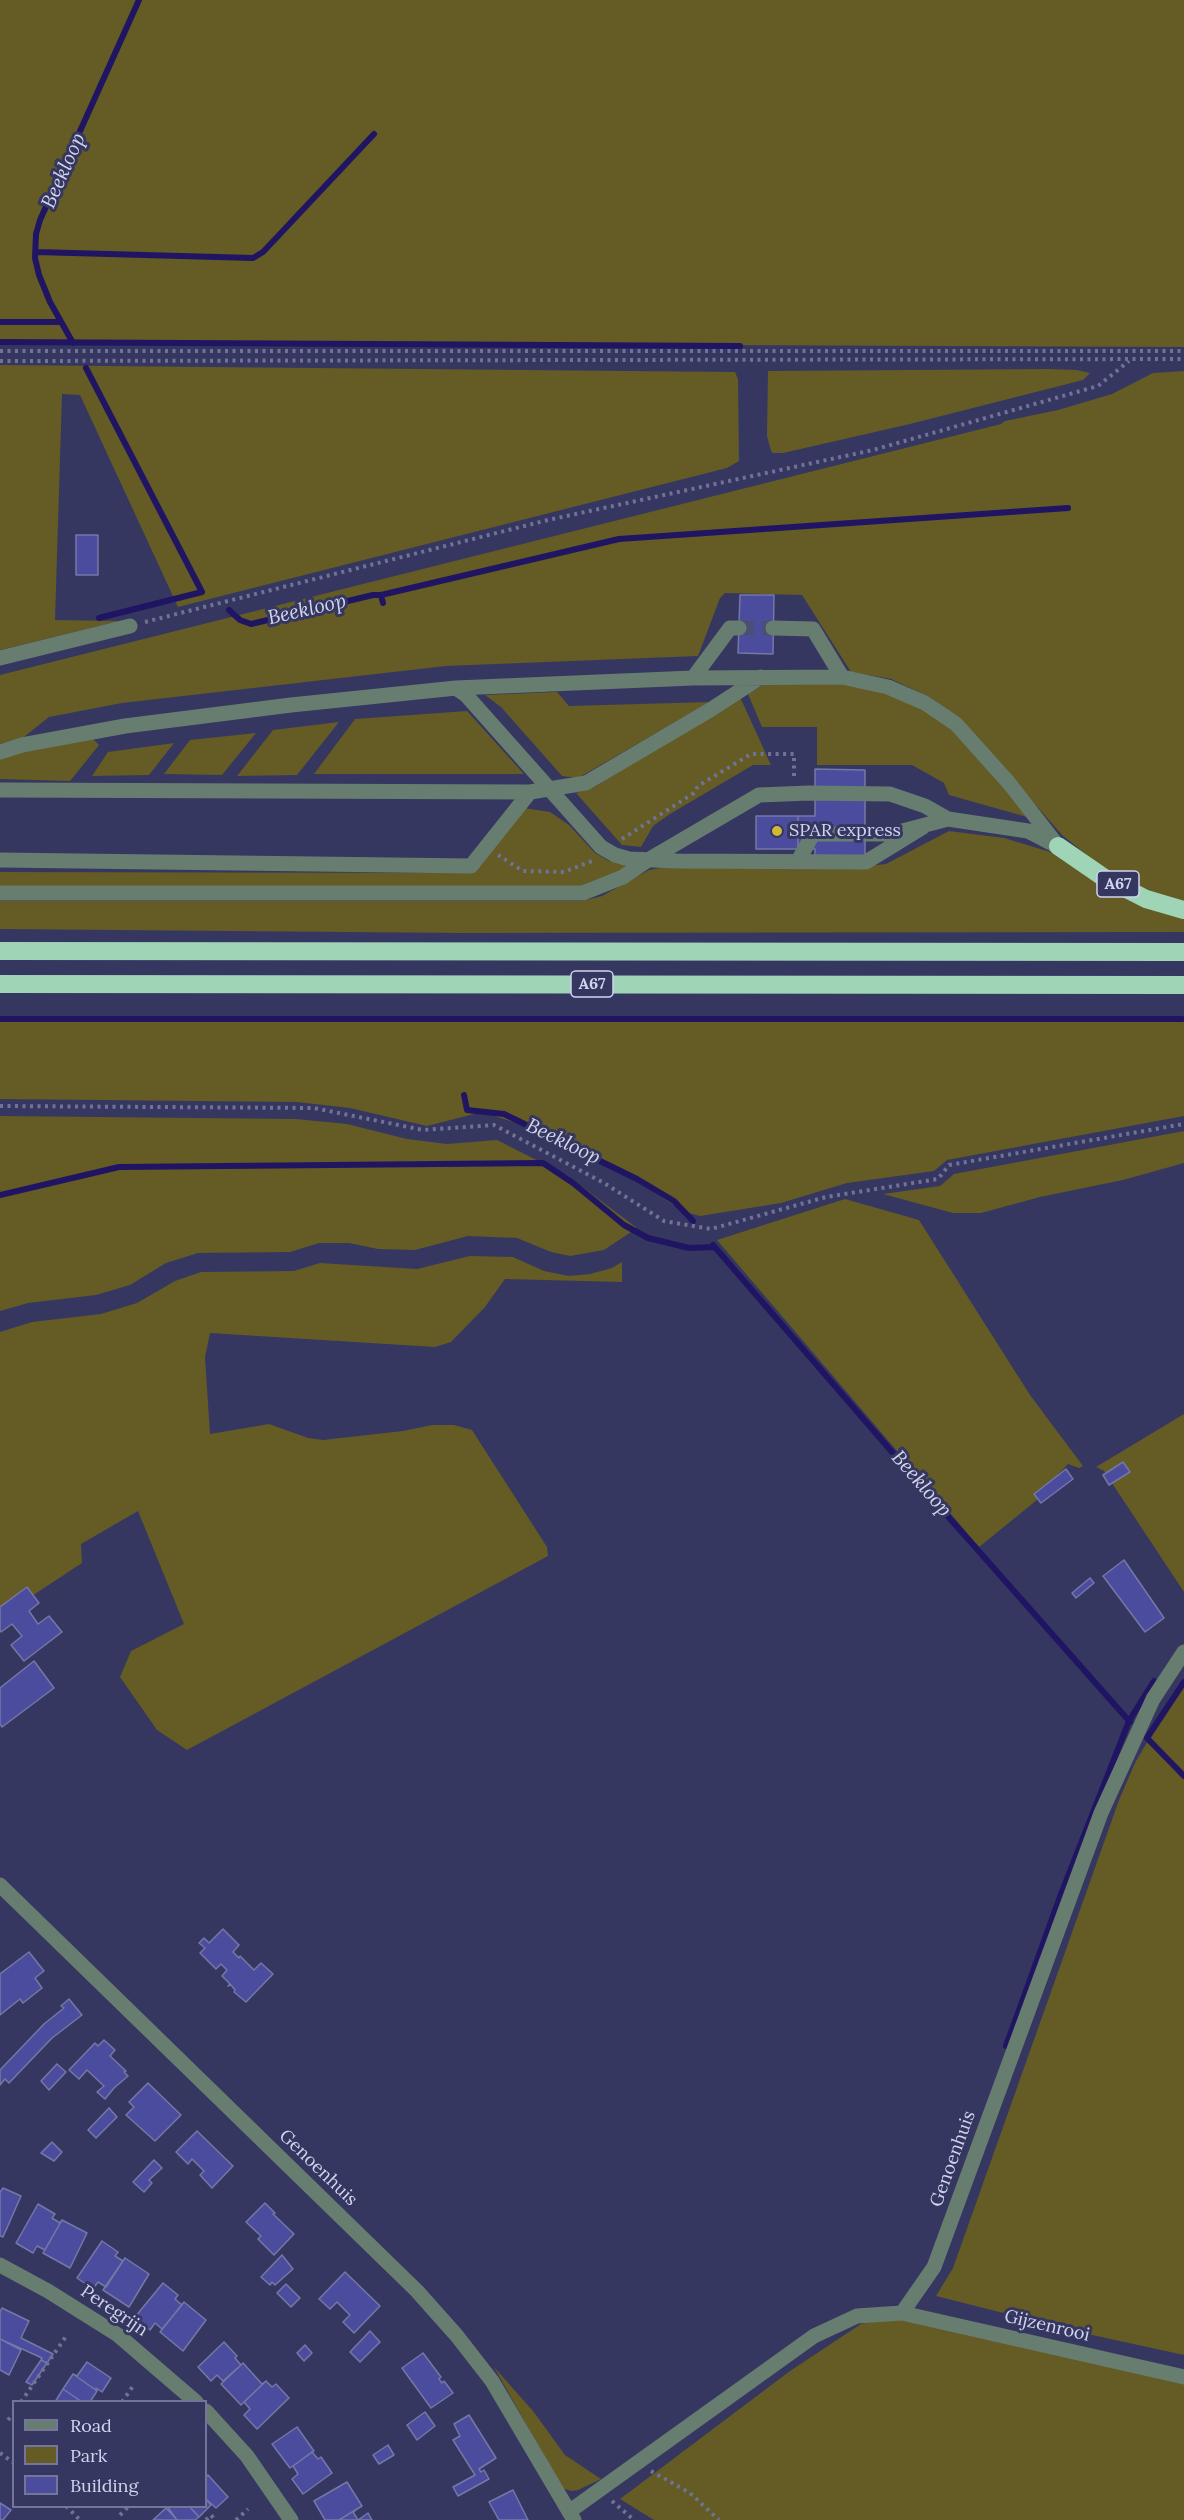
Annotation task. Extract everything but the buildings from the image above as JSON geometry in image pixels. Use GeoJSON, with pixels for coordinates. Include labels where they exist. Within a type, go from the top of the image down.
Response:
{"type":"FeatureCollection","features":[{"type":"Feature","properties":{"kind":"highway","name":"A67"},"geometry":{"type":"LineString","coordinates":[[1058,846],[1103,876],[1146,899],[1184,910]]}},
{"type":"Feature","properties":{"kind":"highway","name":"A67"},"geometry":{"type":"LineString","coordinates":[[0,951],[1184,952]]}},
{"type":"Feature","properties":{"kind":"highway","name":"A67"},"geometry":{"type":"LineString","coordinates":[[0,984],[1184,985]]}},
{"type":"Feature","properties":{"kind":"street"},"geometry":{"type":"LineString","coordinates":[[0,658],[130,626]]}},
{"type":"Feature","properties":{"kind":"street"},"geometry":{"type":"LineString","coordinates":[[693,678],[730,628],[739,628]]}},
{"type":"Feature","properties":{"kind":"street"},"geometry":{"type":"LineString","coordinates":[[774,628],[813,629],[842,677]]}},
{"type":"Feature","properties":{"kind":"street"},"geometry":{"type":"LineString","coordinates":[[0,790],[530,792],[586,783],[710,710],[761,677]]}},
{"type":"Feature","properties":{"kind":"street","name":"A67"},"geometry":{"type":"LineString","coordinates":[[0,752],[22,745],[125,726],[291,705],[456,688],[693,678],[842,677],[888,687],[925,703],[956,724],[1009,783],[1058,846]]}},
{"type":"Feature","properties":{"kind":"street","name":"A67"},"geometry":{"type":"LineString","coordinates":[[456,688],[466,695],[601,847],[629,859],[866,862],[923,827]]}},
{"type":"Feature","properties":{"kind":"street"},"geometry":{"type":"LineString","coordinates":[[0,860],[471,866],[530,792]]}},
{"type":"Feature","properties":{"kind":"street","name":"A67"},"geometry":{"type":"LineString","coordinates":[[0,893],[583,893],[623,877],[759,795],[890,794],[925,806],[948,819],[1028,831],[1058,846]]}},
{"type":"Feature","properties":{"kind":"street","name":"A67"},"geometry":{"type":"LineString","coordinates":[[798,861],[813,834],[891,834],[948,819]]}},
{"type":"Feature","properties":{"kind":"street","name":"Genoenhuis"},"geometry":{"type":"LineString","coordinates":[[0,1885],[424,2299],[492,2381],[572,2516],[602,2488],[814,2336],[857,2316],[902,2313],[934,2267],[1101,1813],[1154,1699],[1184,1652]]}},
{"type":"Feature","properties":{"kind":"street","name":"Peregrijn"},"geometry":{"type":"LineString","coordinates":[[0,2265],[48,2291],[118,2335],[194,2400]]}},
{"type":"Feature","properties":{"kind":"street","name":"Gijzenrooi"},"geometry":{"type":"LineString","coordinates":[[902,2313],[1184,2377]]}},
{"type":"Feature","properties":{"kind":"street"},"geometry":{"type":"LineString","coordinates":[[207,2412],[247,2456],[291,2520]]}},
{"type":"Feature","properties":{"kind":"path"},"geometry":{"type":"LineString","coordinates":[[0,351],[1184,351]]}},
{"type":"Feature","properties":{"kind":"path"},"geometry":{"type":"LineString","coordinates":[[0,361],[1184,359]]}},
{"type":"Feature","properties":{"kind":"path"},"geometry":{"type":"LineString","coordinates":[[130,626],[548,520],[873,450],[1098,386],[1130,360]]}},
{"type":"Feature","properties":{"kind":"path"},"geometry":{"type":"LineString","coordinates":[[486,847],[522,871],[564,872],[590,863],[694,793],[698,786],[751,754],[794,754],[794,795]]}},
{"type":"Feature","properties":{"kind":"path"},"geometry":{"type":"LineString","coordinates":[[0,1106],[314,1108],[423,1130],[494,1125],[604,1183],[664,1221],[711,1229],[826,1197],[938,1179],[950,1165],[1184,1124]]}},
{"type":"Feature","properties":{"kind":"path"},"geometry":{"type":"LineString","coordinates":[[22,2400],[67,2335]]}},
{"type":"Feature","properties":{"kind":"path"},"geometry":{"type":"LineString","coordinates":[[123,2400],[133,2386]]}},
{"type":"Feature","properties":{"kind":"path"},"geometry":{"type":"LineString","coordinates":[[8,2420],[12,2415]]}},
{"type":"Feature","properties":{"kind":"path"},"geometry":{"type":"LineString","coordinates":[[637,2464],[690,2493],[719,2520]]}},
{"type":"Feature","properties":{"kind":"path"},"geometry":{"type":"LineString","coordinates":[[602,2488],[617,2508],[634,2520]]}},
{"type":"Feature","properties":{"kind":"path"},"geometry":{"type":"LineString","coordinates":[[68,2508],[80,2520]]}},
{"type":"Feature","properties":{"kind":"path"},"geometry":{"type":"LineString","coordinates":[[120,2515],[127,2508]]}},
{"type":"Feature","properties":{"kind":"path"},"geometry":{"type":"LineString","coordinates":[[236,2520],[248,2510]]}},
{"type":"Feature","properties":{"kind":"path"},"geometry":{"type":"LineString","coordinates":[[206,2520],[211,2515],[215,2520]]}},
{"type":"Feature","properties":{"kind":"green space"},"geometry":{"type":"Polygon","coordinates":[[[0,0],[1184,0],[1184,347],[0,342],[0,0]]]}},
{"type":"Feature","properties":{"kind":"green space"},"geometry":{"type":"Polygon","coordinates":[[[0,365],[735,372],[738,379],[739,461],[727,468],[178,607],[80,395],[62,394],[55,620],[120,621],[0,650],[0,365]]]}},
{"type":"Feature","properties":{"kind":"green space"},"geometry":{"type":"Polygon","coordinates":[[[1049,369],[1090,373],[1083,380],[910,424],[783,453],[771,451],[767,436],[768,371],[1049,369]]]}},
{"type":"Feature","properties":{"kind":"green space"},"geometry":{"type":"Polygon","coordinates":[[[1184,371],[1184,903],[1148,893],[1108,872],[1062,835],[963,722],[930,697],[891,679],[851,672],[802,595],[725,593],[720,598],[698,656],[446,666],[122,703],[49,717],[24,737],[0,744],[0,675],[1001,424],[1005,421],[1058,410],[1112,394],[1153,373],[1184,371]]]}},
{"type":"Feature","properties":{"kind":"green space"},"geometry":{"type":"Polygon","coordinates":[[[768,682],[840,683],[886,693],[920,707],[953,729],[976,753],[1027,817],[949,795],[944,783],[912,765],[817,765],[817,727],[762,727],[748,694],[768,682]]]}},
{"type":"Feature","properties":{"kind":"green space"},"geometry":{"type":"Polygon","coordinates":[[[557,692],[569,706],[710,702],[578,778],[562,776],[501,707],[485,695],[557,692]]]}},
{"type":"Feature","properties":{"kind":"green space"},"geometry":{"type":"Polygon","coordinates":[[[740,697],[771,765],[753,765],[670,814],[653,826],[641,847],[622,845],[576,793],[593,788],[740,697]]]}},
{"type":"Feature","properties":{"kind":"green space"},"geometry":{"type":"Polygon","coordinates":[[[467,711],[524,774],[314,774],[355,719],[467,711]]]}},
{"type":"Feature","properties":{"kind":"green space"},"geometry":{"type":"Polygon","coordinates":[[[339,722],[297,775],[237,776],[273,730],[339,722]]]}},
{"type":"Feature","properties":{"kind":"green space"},"geometry":{"type":"Polygon","coordinates":[[[256,733],[222,775],[164,774],[190,740],[256,733]]]}},
{"type":"Feature","properties":{"kind":"green space"},"geometry":{"type":"Polygon","coordinates":[[[93,739],[99,745],[70,781],[0,779],[0,759],[23,752],[93,739]]]}},
{"type":"Feature","properties":{"kind":"green space"},"geometry":{"type":"Polygon","coordinates":[[[174,743],[149,775],[92,776],[108,752],[174,743]]]}},
{"type":"Feature","properties":{"kind":"green space"},"geometry":{"type":"Polygon","coordinates":[[[524,808],[550,812],[569,825],[595,853],[609,861],[624,864],[626,868],[579,887],[0,886],[0,872],[472,873],[524,808]]]}},
{"type":"Feature","properties":{"kind":"green space"},"geometry":{"type":"Polygon","coordinates":[[[949,831],[1004,838],[1057,854],[1184,917],[1184,932],[460,933],[0,929],[0,901],[582,901],[602,896],[649,870],[677,865],[868,866],[886,864],[949,831]]]}},
{"type":"Feature","properties":{"kind":"green space"},"geometry":{"type":"Polygon","coordinates":[[[1184,1017],[1184,1116],[947,1160],[934,1171],[847,1183],[781,1203],[700,1216],[685,1212],[604,1161],[535,1129],[482,1112],[427,1126],[350,1108],[297,1102],[0,1099],[0,1020],[1184,1017]]]}},
{"type":"Feature","properties":{"kind":"green space"},"geometry":{"type":"Polygon","coordinates":[[[0,1116],[296,1119],[347,1124],[407,1139],[447,1144],[497,1140],[568,1176],[637,1228],[604,1250],[570,1256],[551,1252],[517,1238],[468,1236],[415,1250],[378,1249],[349,1243],[319,1243],[290,1252],[198,1253],[166,1263],[130,1285],[96,1295],[28,1303],[0,1311],[0,1116]]]}},
{"type":"Feature","properties":{"kind":"green space"},"geometry":{"type":"Polygon","coordinates":[[[1184,1131],[1184,1163],[1123,1180],[1040,1197],[981,1213],[953,1213],[883,1194],[940,1186],[954,1174],[1184,1131]]]}},
{"type":"Feature","properties":{"kind":"green space"},"geometry":{"type":"Polygon","coordinates":[[[845,1199],[919,1220],[1030,1395],[1083,1466],[1079,1468],[1068,1464],[1052,1481],[1053,1487],[979,1547],[717,1240],[845,1199]]]}},
{"type":"Feature","properties":{"kind":"green space"},"geometry":{"type":"Polygon","coordinates":[[[470,1256],[513,1257],[544,1271],[569,1276],[590,1274],[612,1268],[622,1262],[622,1282],[505,1279],[485,1307],[451,1342],[435,1347],[210,1333],[205,1357],[210,1434],[269,1424],[308,1438],[323,1440],[403,1431],[432,1425],[454,1425],[472,1430],[547,1547],[548,1556],[187,1750],[157,1730],[120,1677],[131,1651],[184,1624],[138,1511],[81,1544],[82,1563],[0,1617],[0,1332],[32,1322],[101,1314],[137,1303],[175,1281],[201,1272],[294,1271],[320,1263],[417,1269],[470,1256]]]}},
{"type":"Feature","properties":{"kind":"green space"},"geometry":{"type":"Polygon","coordinates":[[[1184,1414],[1184,1592],[1104,1471],[1096,1467],[1184,1414]]]}},
{"type":"Feature","properties":{"kind":"green space"},"geometry":{"type":"Polygon","coordinates":[[[1184,1679],[1184,2355],[1083,2333],[936,2296],[953,2268],[1119,1800],[1135,1763],[1184,1679]]]}},
{"type":"Feature","properties":{"kind":"green space"},"geometry":{"type":"Polygon","coordinates":[[[884,2319],[925,2322],[1184,2382],[1184,2520],[654,2520],[620,2499],[790,2371],[861,2324],[884,2319]]]}},
{"type":"Feature","properties":{"kind":"green space"},"geometry":{"type":"Polygon","coordinates":[[[494,2367],[533,2411],[565,2455],[601,2479],[578,2490],[571,2491],[562,2488],[494,2367]]]}},
{"type":"Feature","properties":{"kind":"waterway","name":"Beekloop"},"geometry":{"type":"LineString","coordinates":[[73,343],[50,302],[39,275],[35,258],[36,234],[40,220],[139,0]]}},
{"type":"Feature","properties":{"kind":"waterway"},"geometry":{"type":"LineString","coordinates":[[36,252],[253,258],[263,252],[374,134]]}},
{"type":"Feature","properties":{"kind":"waterway"},"geometry":{"type":"LineString","coordinates":[[0,322],[60,322]]}},
{"type":"Feature","properties":{"kind":"waterway"},"geometry":{"type":"LineString","coordinates":[[0,342],[740,346]]}},
{"type":"Feature","properties":{"kind":"waterway","name":"Beekloop"},"geometry":{"type":"LineString","coordinates":[[86,368],[202,592],[99,618]]}},
{"type":"Feature","properties":{"kind":"waterway"},"geometry":{"type":"LineString","coordinates":[[381,595],[619,539],[1068,508]]}},
{"type":"Feature","properties":{"kind":"waterway","name":"Beekloop"},"geometry":{"type":"LineString","coordinates":[[229,610],[240,620],[251,624],[373,595],[381,595],[383,603]]}},
{"type":"Feature","properties":{"kind":"waterway"},"geometry":{"type":"LineString","coordinates":[[0,1019],[1182,1019]]}},
{"type":"Feature","properties":{"kind":"waterway","name":"Beekloop"},"geometry":{"type":"LineString","coordinates":[[464,1095],[467,1110],[504,1114],[637,1179],[674,1201],[693,1221]]}},
{"type":"Feature","properties":{"kind":"waterway"},"geometry":{"type":"LineString","coordinates":[[0,1195],[119,1167],[543,1163],[573,1183],[624,1225],[648,1238],[689,1248],[714,1247]]}},
{"type":"Feature","properties":{"kind":"waterway","name":"Beekloop"},"geometry":{"type":"LineString","coordinates":[[713,1245],[937,1504],[1130,1722]]}},
{"type":"Feature","properties":{"kind":"waterway"},"geometry":{"type":"LineString","coordinates":[[1006,2046],[1061,1894],[1129,1721],[1154,1681]]}},
{"type":"Feature","properties":{"kind":"waterway"},"geometry":{"type":"LineString","coordinates":[[1184,1682],[1147,1738],[1184,1776]]}},
{"type":"Feature","properties":{"kind":"tunnel"},"geometry":{"type":"LineString","coordinates":[[739,628],[773,628]]}},
{"type":"Feature","properties":{"kind":"place","name":"SPAR express"},"geometry":{"type":"Point","coordinates":[777,831]}}]}
